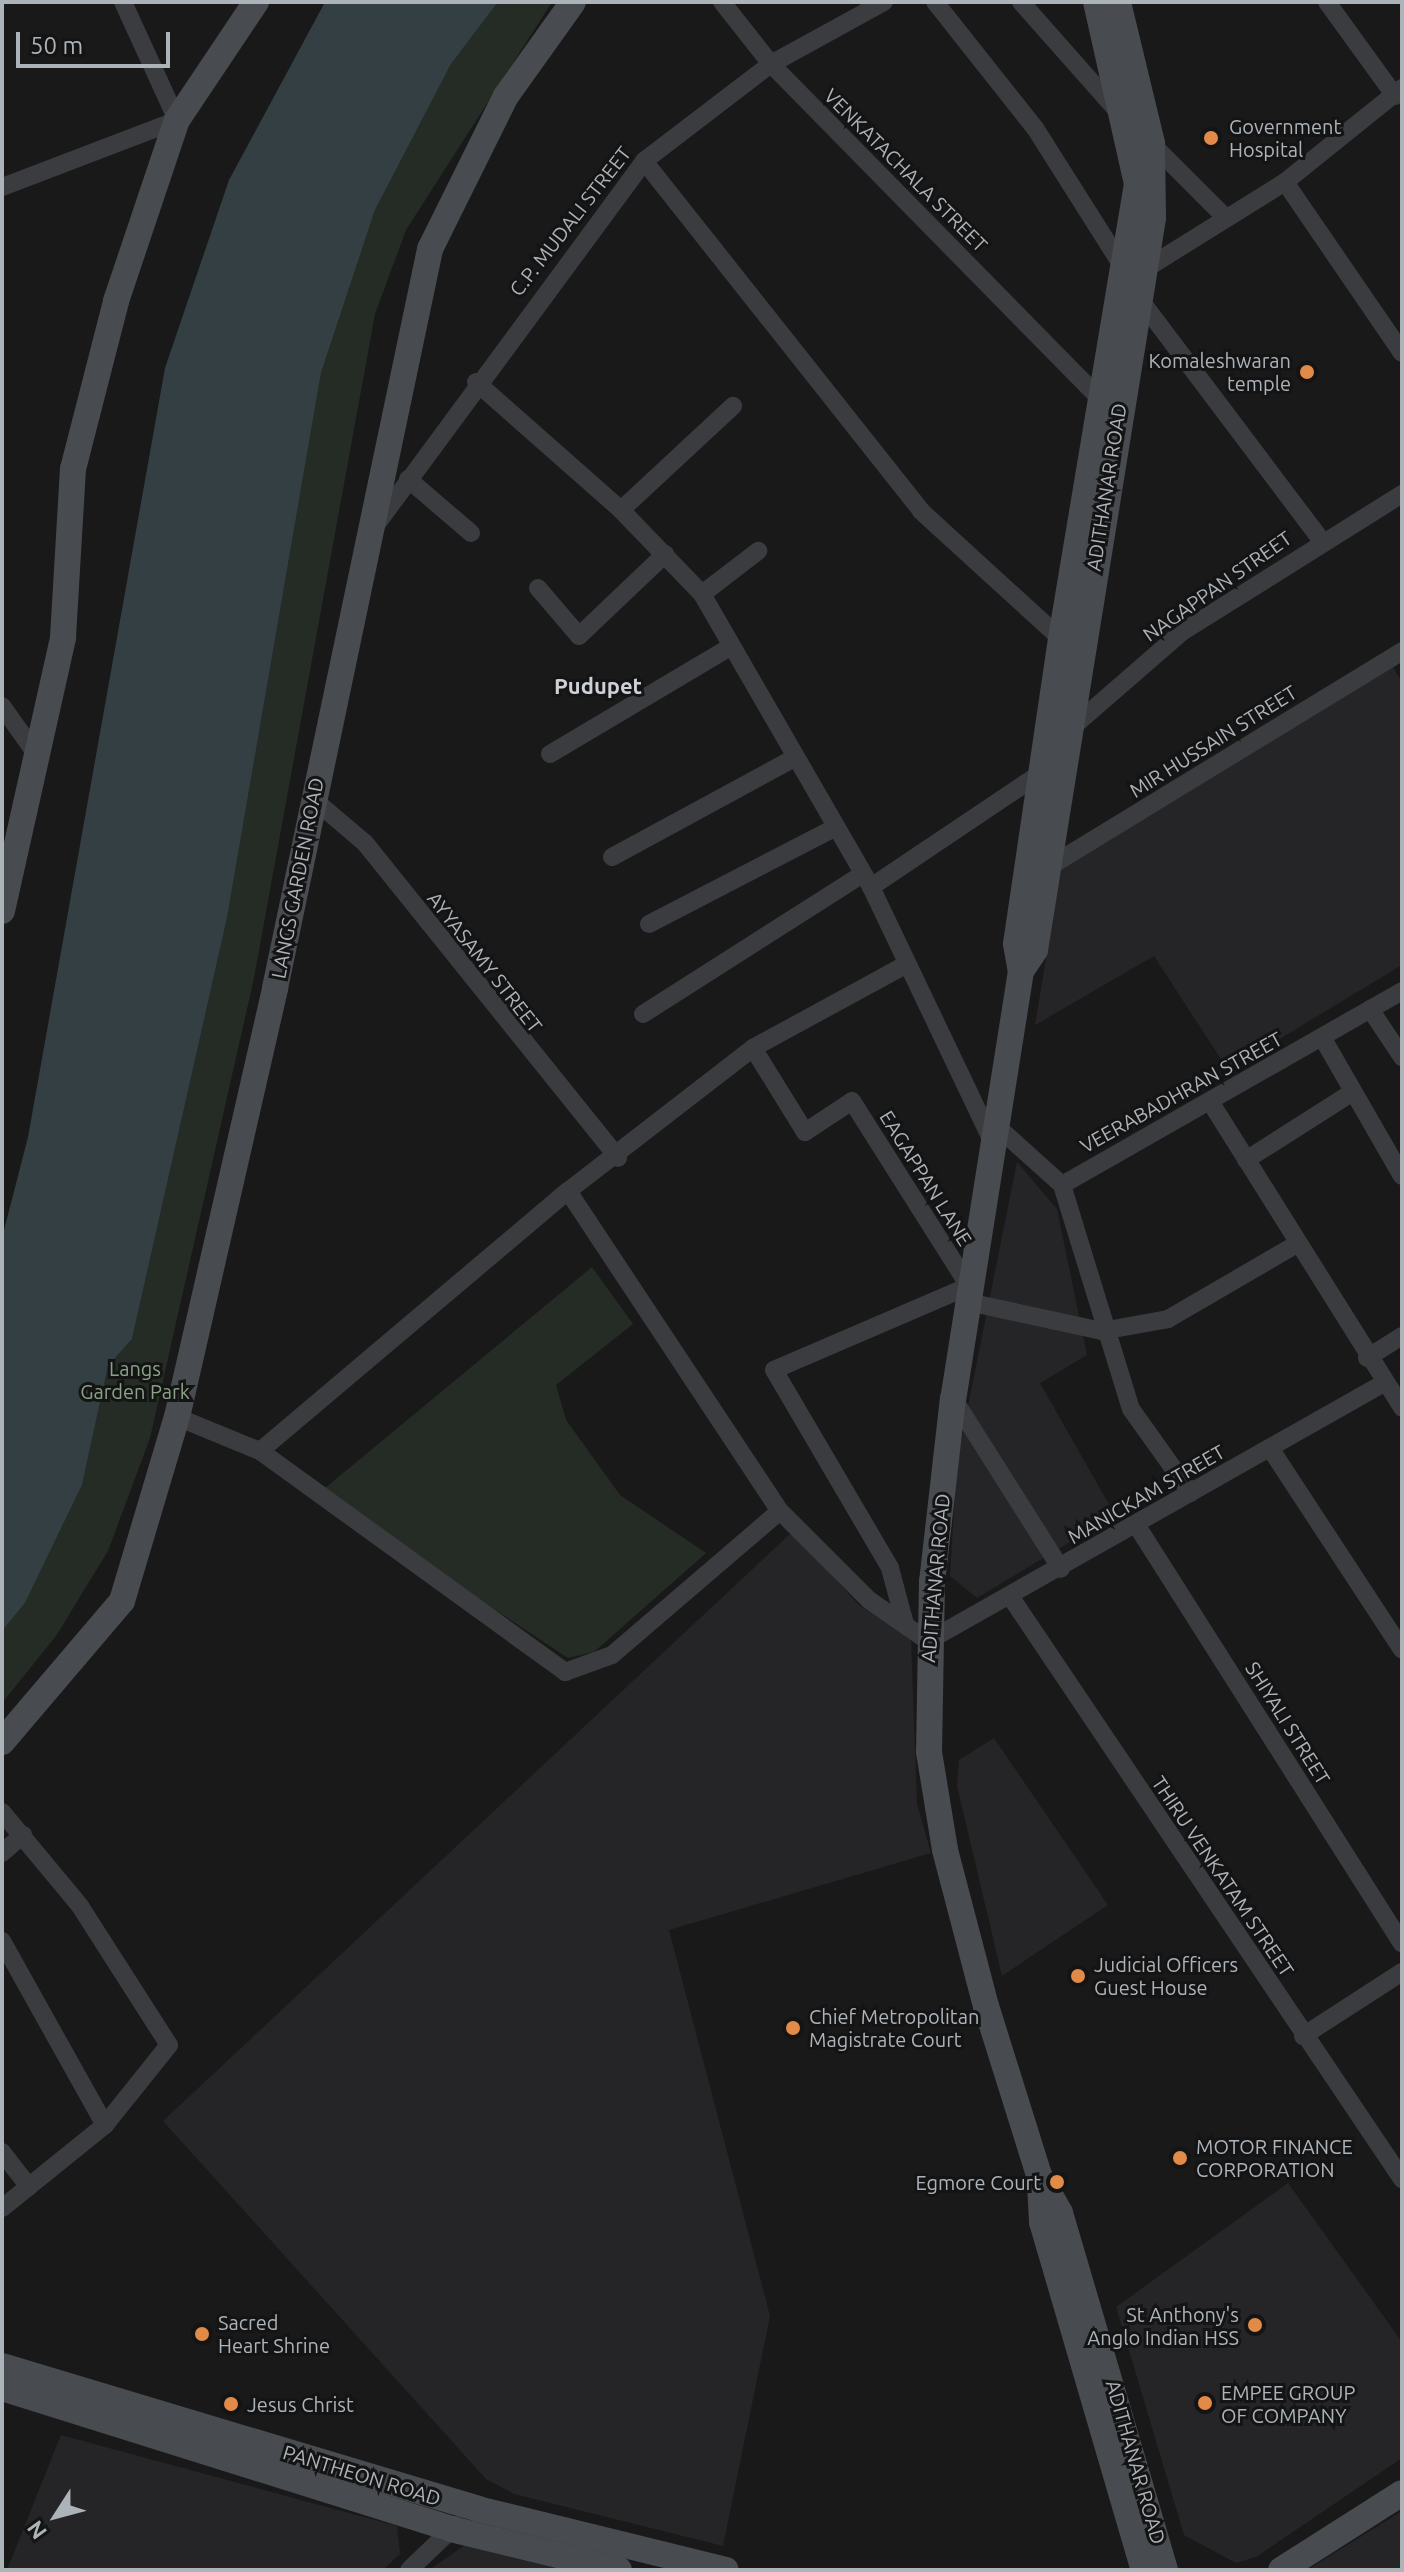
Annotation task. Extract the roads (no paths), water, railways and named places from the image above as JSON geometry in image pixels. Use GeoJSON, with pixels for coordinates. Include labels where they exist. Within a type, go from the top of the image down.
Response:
{"type":"FeatureCollection","features":[{"type":"Feature","properties":{"kind":"main road"},"geometry":{"type":"LineString","coordinates":[[2,911],[8,862],[39,758],[63,637],[73,469],[116,301],[177,120],[256,2]]}},
{"type":"Feature","properties":{"kind":"main road","name":"LANGS GARDEN ROAD"},"geometry":{"type":"LineString","coordinates":[[2,1742],[122,1601],[177,1417],[312,798],[363,544],[430,249],[506,96],[573,2]]}},
{"type":"Feature","properties":{"kind":"main road","name":"ADITHANAR ROAD"},"geometry":{"type":"LineString","coordinates":[[1021,971],[1035,950],[1135,279],[1137,184],[1128,123],[1096,2]]}},
{"type":"Feature","properties":{"kind":"main road","name":"ADITHANAR ROAD"},"geometry":{"type":"LineString","coordinates":[[1118,2],[1152,143],[1156,192],[1135,279],[1099,398],[1016,944],[1021,971],[992,1131],[953,1398],[928,1641],[929,1752],[945,1850],[1039,2175],[1065,2226],[1165,2570]]}},
{"type":"Feature","properties":{"kind":"main road","name":"ADITHANAR ROAD"},"geometry":{"type":"LineString","coordinates":[[1039,2175],[1042,2222],[1144,2570]]}},
{"type":"Feature","properties":{"kind":"main road","name":"PANTHEON ROAD"},"geometry":{"type":"LineString","coordinates":[[2,2366],[478,2509],[690,2566],[726,2570]]}},
{"type":"Feature","properties":{"kind":"main road","name":"PANTHEON ROAD"},"geometry":{"type":"LineString","coordinates":[[2,2388],[451,2529],[619,2570]]}},
{"type":"Feature","properties":{"kind":"main road"},"geometry":{"type":"LineString","coordinates":[[1281,2570],[1402,2493]]}},
{"type":"Feature","properties":{"kind":"street"},"geometry":{"type":"LineString","coordinates":[[2,187],[177,120],[123,2]]}},
{"type":"Feature","properties":{"kind":"street","name":"VENKATACHALA STREET"},"geometry":{"type":"LineString","coordinates":[[722,2],[771,64],[1099,398]]}},
{"type":"Feature","properties":{"kind":"street","name":"C.P. MUDALI STREET"},"geometry":{"type":"LineString","coordinates":[[363,544],[476,382],[644,161],[771,64],[884,2]]}},
{"type":"Feature","properties":{"kind":"street"},"geometry":{"type":"LineString","coordinates":[[935,2],[1035,128],[1135,279],[1321,540]]}},
{"type":"Feature","properties":{"kind":"street"},"geometry":{"type":"LineString","coordinates":[[1021,2],[1128,123],[1224,216]]}},
{"type":"Feature","properties":{"kind":"street"},"geometry":{"type":"LineString","coordinates":[[1135,279],[1224,216],[1285,182],[1398,92],[1327,2]]}},
{"type":"Feature","properties":{"kind":"street"},"geometry":{"type":"LineString","coordinates":[[644,161],[921,511],[1061,639]]}},
{"type":"Feature","properties":{"kind":"street"},"geometry":{"type":"LineString","coordinates":[[1285,182],[1402,353]]}},
{"type":"Feature","properties":{"kind":"street"},"geometry":{"type":"LineString","coordinates":[[476,382],[621,510],[702,594],[867,881],[992,1131],[1062,1185],[1102,1331],[1131,1409],[1191,1493]]}},
{"type":"Feature","properties":{"kind":"street"},"geometry":{"type":"LineString","coordinates":[[621,510],[733,406]]}},
{"type":"Feature","properties":{"kind":"street"},"geometry":{"type":"LineString","coordinates":[[408,479],[471,533]]}},
{"type":"Feature","properties":{"kind":"street","name":"NAGAPPAN STREET"},"geometry":{"type":"LineString","coordinates":[[1068,731],[1182,632],[1321,540],[1402,494]]}},
{"type":"Feature","properties":{"kind":"street"},"geometry":{"type":"LineString","coordinates":[[702,594],[758,551]]}},
{"type":"Feature","properties":{"kind":"street"},"geometry":{"type":"LineString","coordinates":[[538,588],[579,636],[665,554]]}},
{"type":"Feature","properties":{"kind":"street"},"geometry":{"type":"LineString","coordinates":[[550,754],[730,647]]}},
{"type":"Feature","properties":{"kind":"street","name":"MIR HUSSAIN STREET"},"geometry":{"type":"LineString","coordinates":[[1047,868],[1402,651]]}},
{"type":"Feature","properties":{"kind":"street"},"geometry":{"type":"LineString","coordinates":[[2,706],[39,758]]}},
{"type":"Feature","properties":{"kind":"street"},"geometry":{"type":"LineString","coordinates":[[612,857],[796,757]]}},
{"type":"Feature","properties":{"kind":"street"},"geometry":{"type":"LineString","coordinates":[[643,1014],[867,881],[1042,772]]}},
{"type":"Feature","properties":{"kind":"street","name":"AYYASAMY STREET"},"geometry":{"type":"LineString","coordinates":[[312,798],[365,843],[618,1158]]}},
{"type":"Feature","properties":{"kind":"street"},"geometry":{"type":"LineString","coordinates":[[649,924],[836,827]]}},
{"type":"Feature","properties":{"kind":"street"},"geometry":{"type":"LineString","coordinates":[[260,1451],[568,1191],[618,1158],[753,1048],[907,964]]}},
{"type":"Feature","properties":{"kind":"street","name":"VEERABADHRAN STREET"},"geometry":{"type":"LineString","coordinates":[[1062,1185],[1211,1103],[1402,991]]}},
{"type":"Feature","properties":{"kind":"street"},"geometry":{"type":"LineString","coordinates":[[1370,1009],[1402,1057]]}},
{"type":"Feature","properties":{"kind":"street"},"geometry":{"type":"LineString","coordinates":[[1322,1037],[1351,1093],[1402,1176]]}},
{"type":"Feature","properties":{"kind":"street","name":"EAGAPPAN LANE"},"geometry":{"type":"LineString","coordinates":[[753,1048],[805,1132],[852,1101],[968,1294]]}},
{"type":"Feature","properties":{"kind":"street"},"geometry":{"type":"LineString","coordinates":[[1246,1160],[1351,1093]]}},
{"type":"Feature","properties":{"kind":"street"},"geometry":{"type":"LineString","coordinates":[[1211,1103],[1367,1358],[1392,1385],[1402,1408]]}},
{"type":"Feature","properties":{"kind":"street"},"geometry":{"type":"LineString","coordinates":[[568,1191],[780,1511],[869,1600],[928,1641]]}},
{"type":"Feature","properties":{"kind":"street"},"geometry":{"type":"LineString","coordinates":[[905,1624],[890,1568],[774,1370],[968,1294],[1102,1331],[1168,1319],[1297,1244]]}},
{"type":"Feature","properties":{"kind":"street"},"geometry":{"type":"LineString","coordinates":[[1367,1358],[1402,1336]]}},
{"type":"Feature","properties":{"kind":"street","name":"MANICKAM STREET"},"geometry":{"type":"LineString","coordinates":[[928,1641],[1061,1569],[1270,1448],[1392,1385]]}},
{"type":"Feature","properties":{"kind":"street"},"geometry":{"type":"LineString","coordinates":[[953,1398],[1061,1569]]}},
{"type":"Feature","properties":{"kind":"street"},"geometry":{"type":"LineString","coordinates":[[177,1417],[260,1451],[565,1672],[612,1655],[780,1511]]}},
{"type":"Feature","properties":{"kind":"street"},"geometry":{"type":"LineString","coordinates":[[1270,1448],[1402,1650]]}},
{"type":"Feature","properties":{"kind":"street","name":"SHIYALI STREET"},"geometry":{"type":"LineString","coordinates":[[1137,1526],[1402,1943]]}},
{"type":"Feature","properties":{"kind":"street","name":"THIRU VENKATAM STREET"},"geometry":{"type":"LineString","coordinates":[[1010,1596],[1402,2179]]}},
{"type":"Feature","properties":{"kind":"street"},"geometry":{"type":"LineString","coordinates":[[2,1812],[80,1906],[169,2045],[105,2125],[2,2208]]}},
{"type":"Feature","properties":{"kind":"street"},"geometry":{"type":"LineString","coordinates":[[2,1853],[23,1835]]}},
{"type":"Feature","properties":{"kind":"street"},"geometry":{"type":"LineString","coordinates":[[2,1941],[105,2125]]}},
{"type":"Feature","properties":{"kind":"street"},"geometry":{"type":"LineString","coordinates":[[1303,2036],[1402,1972]]}},
{"type":"Feature","properties":{"kind":"street"},"geometry":{"type":"LineString","coordinates":[[2,2152],[29,2187]]}},
{"type":"Feature","properties":{"kind":"street"},"geometry":{"type":"LineString","coordinates":[[409,2570],[451,2529],[478,2509]]}},
{"type":"Feature","properties":{"kind":"place","name":"Government Hospital"},"geometry":{"type":"Point","coordinates":[1211,138]}},
{"type":"Feature","properties":{"kind":"place","name":"Komaleshwaran temple"},"geometry":{"type":"Point","coordinates":[1307,372]}},
{"type":"Feature","properties":{"kind":"place","name":"Judicial Officers Guest House"},"geometry":{"type":"Point","coordinates":[1078,1976]}},
{"type":"Feature","properties":{"kind":"place","name":"Chief Metropolitan Magistrate Court"},"geometry":{"type":"Point","coordinates":[793,2028]}},
{"type":"Feature","properties":{"kind":"place","name":"MOTOR FINANCE CORPORATION"},"geometry":{"type":"Point","coordinates":[1180,2158]}},
{"type":"Feature","properties":{"kind":"place","name":"Egmore Court"},"geometry":{"type":"Point","coordinates":[1057,2182]}},
{"type":"Feature","properties":{"kind":"place","name":"St Anthony's Anglo Indian HSS"},"geometry":{"type":"Point","coordinates":[1255,2325]}},
{"type":"Feature","properties":{"kind":"place","name":"Sacred Heart Shrine"},"geometry":{"type":"Point","coordinates":[202,2334]}},
{"type":"Feature","properties":{"kind":"place","name":"EMPEE GROUP OF COMPANY"},"geometry":{"type":"Point","coordinates":[1205,2403]}},
{"type":"Feature","properties":{"kind":"place","name":"Jesus Christ"},"geometry":{"type":"Point","coordinates":[231,2404]}},
{"type":"Feature","properties":{"kind":"district","name":"Pudupet"},"geometry":{"type":"Point","coordinates":[598,686]}},
{"type":"Feature","properties":{"kind":"park label","name":"Langs Garden Park"},"geometry":{"type":"Point","coordinates":[135,1380]}}]}
